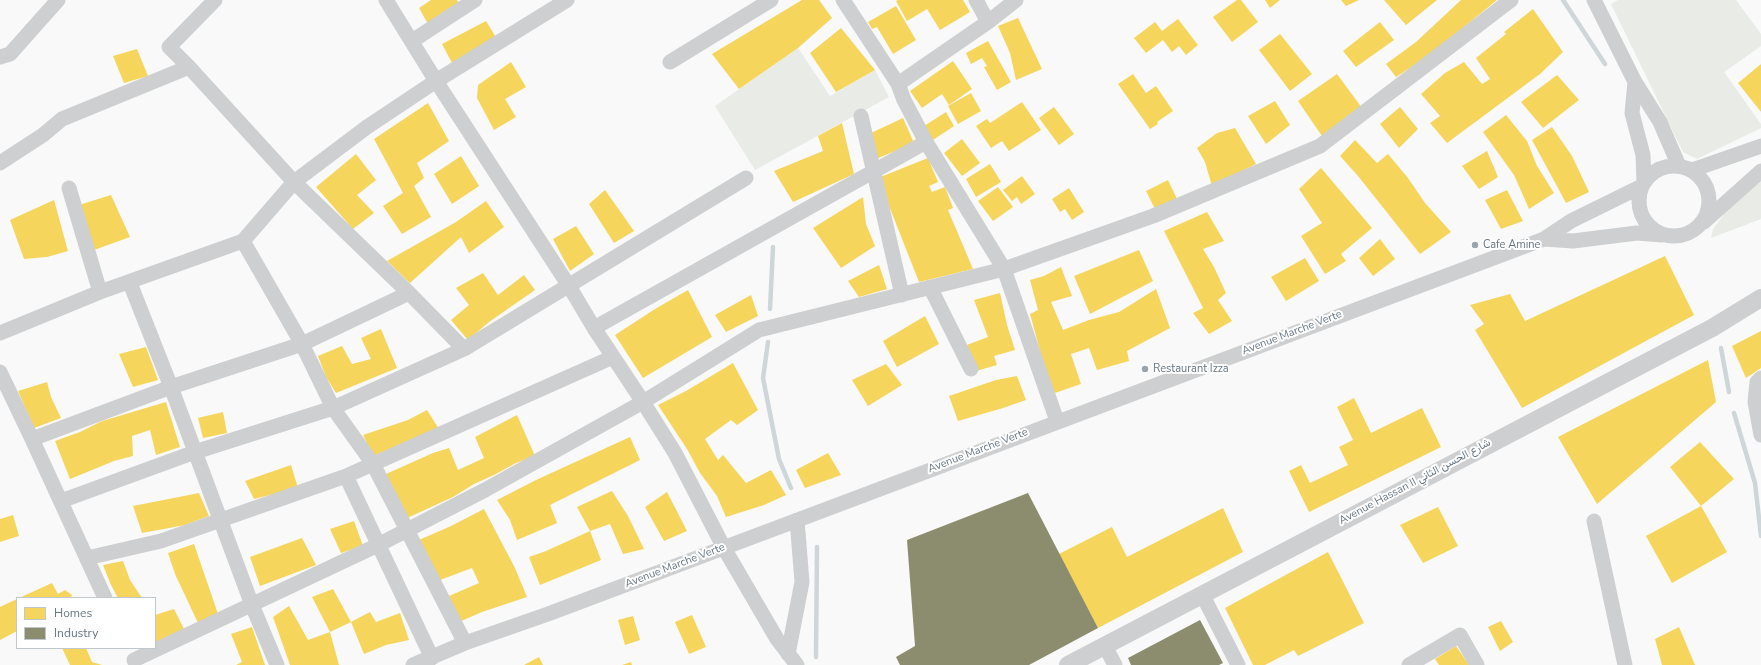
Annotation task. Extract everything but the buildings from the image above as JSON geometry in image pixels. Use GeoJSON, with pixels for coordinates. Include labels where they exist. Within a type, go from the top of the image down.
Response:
{"type":"FeatureCollection","features":[{"type":"Feature","properties":{"kind":"street"},"geometry":{"type":"LineString","coordinates":[[0,57],[10,54],[58,0]]}},
{"type":"Feature","properties":{"kind":"street"},"geometry":{"type":"LineString","coordinates":[[215,0],[169,47],[294,182],[409,292],[464,349]]}},
{"type":"Feature","properties":{"kind":"street"},"geometry":{"type":"LineString","coordinates":[[386,0],[436,81],[675,453],[724,548],[777,639],[793,660]]}},
{"type":"Feature","properties":{"kind":"street"},"geometry":{"type":"LineString","coordinates":[[412,41],[475,0]]}},
{"type":"Feature","properties":{"kind":"street"},"geometry":{"type":"LineString","coordinates":[[0,333],[100,292],[243,241],[294,182],[367,127],[436,81],[567,0]]}},
{"type":"Feature","properties":{"kind":"street"},"geometry":{"type":"LineString","coordinates":[[670,62],[771,0]]}},
{"type":"Feature","properties":{"kind":"street"},"geometry":{"type":"LineString","coordinates":[[843,0],[898,84],[904,100],[926,142],[1004,269],[1056,421]]}},
{"type":"Feature","properties":{"kind":"street"},"geometry":{"type":"LineString","coordinates":[[976,0],[988,22]]}},
{"type":"Feature","properties":{"kind":"street"},"geometry":{"type":"LineString","coordinates":[[898,84],[988,22],[1016,0]]}},
{"type":"Feature","properties":{"kind":"street"},"geometry":{"type":"LineString","coordinates":[[156,647],[378,545],[485,490],[643,402],[759,330],[1004,269],[1153,216],[1320,146],[1511,0]]}},
{"type":"Feature","properties":{"kind":"street"},"geometry":{"type":"LineString","coordinates":[[1594,0],[1635,82],[1660,122],[1685,168],[1703,180],[1707,187],[1710,199],[1708,211],[1705,219],[1699,227]]}},
{"type":"Feature","properties":{"kind":"street"},"geometry":{"type":"LineString","coordinates":[[0,163],[43,135],[62,119],[189,67]]}},
{"type":"Feature","properties":{"kind":"street"},"geometry":{"type":"LineString","coordinates":[[1635,82],[1632,113],[1643,155],[1643,184]]}},
{"type":"Feature","properties":{"kind":"street"},"geometry":{"type":"LineString","coordinates":[[861,116],[875,171],[902,294]]}},
{"type":"Feature","properties":{"kind":"street"},"geometry":{"type":"LineString","coordinates":[[594,328],[926,142]]}},
{"type":"Feature","properties":{"kind":"street"},"geometry":{"type":"LineString","coordinates":[[1761,146],[1685,168],[1671,166],[1660,168],[1652,173],[1643,184],[1639,193],[1639,205],[1642,217],[1652,229],[1662,235],[1671,237],[1688,234],[1699,227],[1761,171]]}},
{"type":"Feature","properties":{"kind":"street"},"geometry":{"type":"LineString","coordinates":[[61,501],[195,452],[333,408],[464,349],[746,178]]}},
{"type":"Feature","properties":{"kind":"street","name":"Avenue Marche Verte"},"geometry":{"type":"LineString","coordinates":[[413,665],[465,643],[724,548],[1056,421],[1544,239],[1571,221],[1643,184]]}},
{"type":"Feature","properties":{"kind":"street"},"geometry":{"type":"LineString","coordinates":[[69,188],[100,292]]}},
{"type":"Feature","properties":{"kind":"street","name":"Avenue Marche Verte"},"geometry":{"type":"LineString","coordinates":[[1544,239],[1573,241],[1637,233],[1662,235]]}},
{"type":"Feature","properties":{"kind":"street"},"geometry":{"type":"LineString","coordinates":[[243,241],[302,344],[333,408],[372,464],[465,643]]}},
{"type":"Feature","properties":{"kind":"street"},"geometry":{"type":"LineString","coordinates":[[130,282],[252,604],[277,665]]}},
{"type":"Feature","properties":{"kind":"street"},"geometry":{"type":"LineString","coordinates":[[930,287],[971,369]]}},
{"type":"Feature","properties":{"kind":"street"},"geometry":{"type":"LineString","coordinates":[[32,439],[171,387],[302,344],[409,292]]}},
{"type":"Feature","properties":{"kind":"street","name":"Avenue Hassan II شارع الحسن الثاني"},"geometry":{"type":"LineString","coordinates":[[1068,665],[1712,328],[1761,298]]}},
{"type":"Feature","properties":{"kind":"street"},"geometry":{"type":"LineString","coordinates":[[87,558],[161,541],[346,476],[613,357]]}},
{"type":"Feature","properties":{"kind":"street"},"geometry":{"type":"LineString","coordinates":[[0,372],[105,597]]}},
{"type":"Feature","properties":{"kind":"street"},"geometry":{"type":"LineString","coordinates":[[1761,378],[1758,382],[1755,402],[1761,435]]}},
{"type":"Feature","properties":{"kind":"street"},"geometry":{"type":"LineString","coordinates":[[346,476],[432,658]]}},
{"type":"Feature","properties":{"kind":"street"},"geometry":{"type":"LineString","coordinates":[[793,660],[802,582],[797,520]]}},
{"type":"Feature","properties":{"kind":"street"},"geometry":{"type":"LineString","coordinates":[[1594,521],[1625,665]]}},
{"type":"Feature","properties":{"kind":"street"},"geometry":{"type":"LineString","coordinates":[[1202,594],[1238,665]]}},
{"type":"Feature","properties":{"kind":"street"},"geometry":{"type":"LineString","coordinates":[[1409,665],[1460,635],[1477,665]]}},
{"type":"Feature","properties":{"kind":"street"},"geometry":{"type":"LineString","coordinates":[[1105,646],[1115,665]]}},
{"type":"Feature","properties":{"kind":"street"},"geometry":{"type":"LineString","coordinates":[[132,658],[152,649]]}},
{"type":"Feature","properties":{"kind":"shaded area"},"geometry":{"type":"Polygon","coordinates":[[[1618,0],[1736,0],[1761,34],[1761,46],[1724,72],[1761,124],[1761,128],[1697,159],[1683,152],[1611,4],[1618,0]]]}},
{"type":"Feature","properties":{"kind":"shaded area"},"geometry":{"type":"Polygon","coordinates":[[[798,48],[830,96],[875,70],[889,97],[755,170],[715,106],[798,48]]]}},
{"type":"Feature","properties":{"kind":"shaded area"},"geometry":{"type":"Polygon","coordinates":[[[1761,179],[1761,219],[1711,238],[1713,229],[1730,206],[1761,179]]]}},
{"type":"Feature","properties":{"kind":"waterway"},"geometry":{"type":"LineString","coordinates":[[1563,0],[1605,64]]}},
{"type":"Feature","properties":{"kind":"waterway"},"geometry":{"type":"LineString","coordinates":[[770,309],[773,247]]}},
{"type":"Feature","properties":{"kind":"waterway"},"geometry":{"type":"LineString","coordinates":[[768,342],[763,378],[779,459],[791,488]]}},
{"type":"Feature","properties":{"kind":"waterway"},"geometry":{"type":"LineString","coordinates":[[1721,348],[1729,392]]}},
{"type":"Feature","properties":{"kind":"waterway"},"geometry":{"type":"LineString","coordinates":[[1734,413],[1755,483],[1761,536]]}},
{"type":"Feature","properties":{"kind":"waterway"},"geometry":{"type":"LineString","coordinates":[[816,657],[817,547]]}},
{"type":"Feature","properties":{"kind":"place","name":"Cafe Amine"},"geometry":{"type":"Point","coordinates":[1475,245]}},
{"type":"Feature","properties":{"kind":"place","name":"Restaurant Izza"},"geometry":{"type":"Point","coordinates":[1145,369]}}]}
